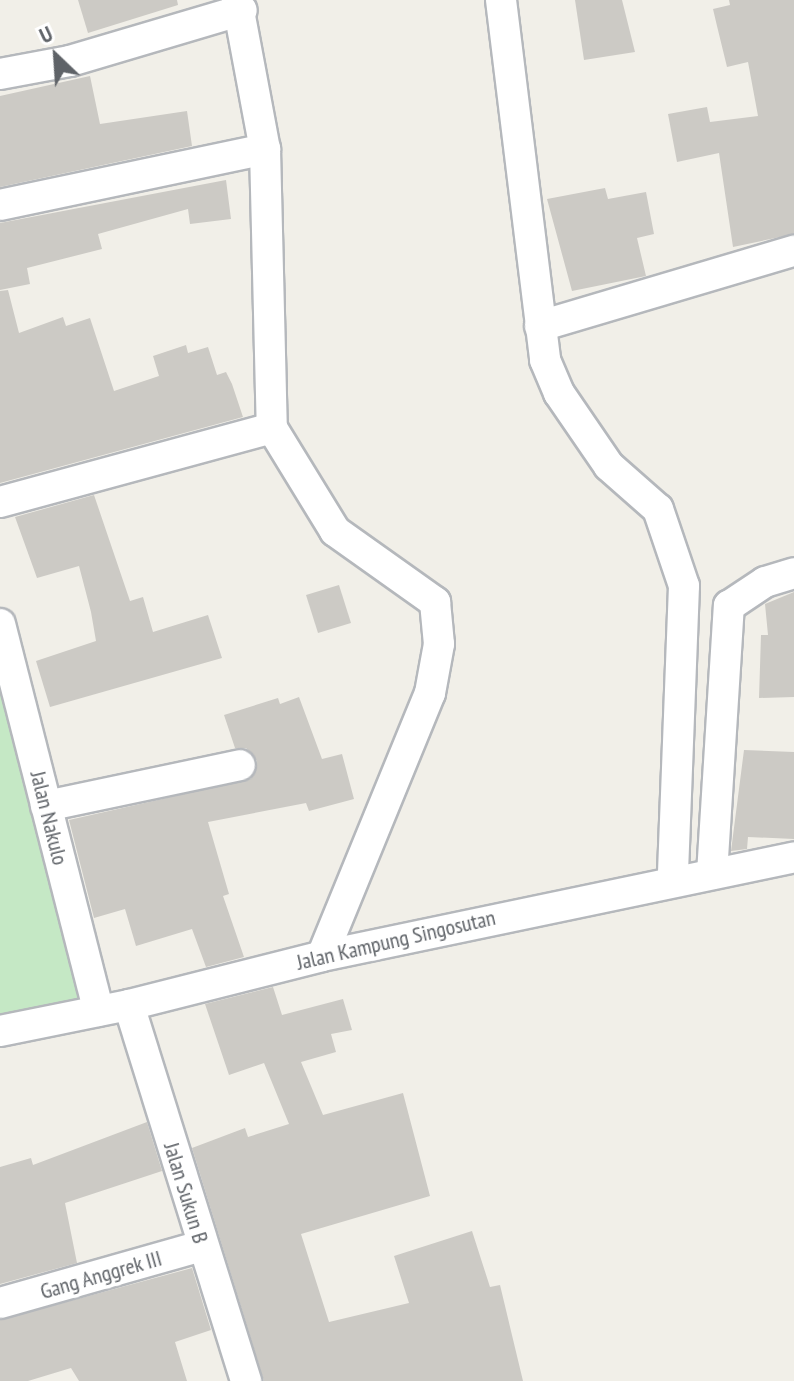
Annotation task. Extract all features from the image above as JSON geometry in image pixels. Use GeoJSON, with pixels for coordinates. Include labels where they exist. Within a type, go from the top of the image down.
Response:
{"type":"FeatureCollection","features":[{"type":"Feature","properties":{"kind":"street"},"geometry":{"type":"LineString","coordinates":[[501,0],[523,154],[540,326],[559,393],[609,466],[658,509],[675,546],[684,586],[673,879]]}},
{"type":"Feature","properties":{"kind":"street"},"geometry":{"type":"LineString","coordinates":[[0,74],[70,61],[240,5],[265,149],[272,428],[335,531],[435,602],[437,671],[322,956]]}},
{"type":"Feature","properties":{"kind":"street"},"geometry":{"type":"LineString","coordinates":[[0,205],[265,149]]}},
{"type":"Feature","properties":{"kind":"street"},"geometry":{"type":"LineString","coordinates":[[540,326],[794,251]]}},
{"type":"Feature","properties":{"kind":"street"},"geometry":{"type":"LineString","coordinates":[[0,502],[272,428]]}},
{"type":"Feature","properties":{"kind":"street"},"geometry":{"type":"LineString","coordinates":[[712,874],[729,606],[765,582],[794,573]]}},
{"type":"Feature","properties":{"kind":"street","name":"Jalan Nakulo"},"geometry":{"type":"LineString","coordinates":[[0,624],[99,1011]]}},
{"type":"Feature","properties":{"kind":"street"},"geometry":{"type":"LineString","coordinates":[[46,806],[240,765]]}},
{"type":"Feature","properties":{"kind":"street","name":"Jalan Kampung Singosutan"},"geometry":{"type":"LineString","coordinates":[[0,1031],[129,1005],[322,956],[673,879],[794,857]]}},
{"type":"Feature","properties":{"kind":"street","name":"Jalan Sukun B"},"geometry":{"type":"LineString","coordinates":[[129,1005],[246,1381]]}},
{"type":"Feature","properties":{"kind":"street","name":"Gang Anggrek III"},"geometry":{"type":"LineString","coordinates":[[0,1303],[202,1246]]}},
{"type":"Feature","properties":{"kind":"green space"},"geometry":{"type":"Polygon","coordinates":[[[0,687],[86,1003],[0,1021],[0,687]]]}},
{"type":"Feature","properties":{"kind":"building"},"geometry":{"type":"Polygon","coordinates":[[[78,0],[177,0],[178,5],[88,33],[78,0]]]}},
{"type":"Feature","properties":{"kind":"building"},"geometry":{"type":"Polygon","coordinates":[[[575,0],[622,0],[635,52],[584,60],[575,0]]]}},
{"type":"Feature","properties":{"kind":"building"},"geometry":{"type":"Polygon","coordinates":[[[729,0],[794,0],[794,234],[733,247],[719,153],[677,162],[668,114],[707,107],[710,122],[758,116],[748,62],[727,67],[713,9],[730,5],[729,0]]]}},
{"type":"Feature","properties":{"kind":"building"},"geometry":{"type":"Polygon","coordinates":[[[90,76],[100,124],[187,111],[192,146],[0,187],[0,96],[90,76]]]}},
{"type":"Feature","properties":{"kind":"building"},"geometry":{"type":"Polygon","coordinates":[[[226,180],[231,219],[190,224],[188,209],[98,234],[102,249],[27,268],[30,284],[0,290],[0,223],[226,180]]]}},
{"type":"Feature","properties":{"kind":"building"},"geometry":{"type":"Polygon","coordinates":[[[605,188],[608,199],[646,192],[654,234],[637,238],[646,276],[572,291],[547,199],[605,188]]]}},
{"type":"Feature","properties":{"kind":"building"},"geometry":{"type":"Polygon","coordinates":[[[8,290],[19,333],[63,317],[66,326],[90,318],[114,391],[159,376],[153,356],[186,345],[188,353],[208,347],[217,375],[226,372],[232,384],[243,417],[0,483],[0,291],[8,290]]]}},
{"type":"Feature","properties":{"kind":"building"},"geometry":{"type":"Polygon","coordinates":[[[94,495],[130,601],[143,597],[153,632],[208,615],[222,658],[50,707],[36,661],[96,641],[91,612],[79,566],[37,578],[15,517],[94,495]]]}},
{"type":"Feature","properties":{"kind":"building"},"geometry":{"type":"Polygon","coordinates":[[[339,585],[351,623],[318,633],[306,595],[339,585]]]}},
{"type":"Feature","properties":{"kind":"building"},"geometry":{"type":"Polygon","coordinates":[[[794,592],[794,697],[759,698],[761,635],[768,635],[765,604],[794,592]]]}},
{"type":"Feature","properties":{"kind":"building"},"geometry":{"type":"Polygon","coordinates":[[[299,697],[322,759],[342,754],[354,799],[309,811],[306,803],[208,822],[229,894],[223,896],[244,957],[206,967],[192,929],[136,946],[125,909],[94,918],[69,820],[251,779],[257,761],[246,748],[235,748],[224,715],[278,698],[280,704],[299,697]]]}},
{"type":"Feature","properties":{"kind":"building"},"geometry":{"type":"Polygon","coordinates":[[[744,750],[794,752],[794,839],[748,837],[747,849],[731,851],[744,750]]]}},
{"type":"Feature","properties":{"kind":"building"},"geometry":{"type":"Polygon","coordinates":[[[273,987],[282,1015],[343,999],[352,1030],[331,1034],[336,1052],[301,1062],[323,1115],[403,1093],[430,1196],[301,1234],[329,1322],[409,1303],[394,1256],[472,1231],[490,1287],[500,1285],[523,1381],[264,1381],[192,1148],[245,1128],[248,1137],[289,1124],[264,1063],[229,1075],[205,1004],[273,987]]]}},
{"type":"Feature","properties":{"kind":"building"},"geometry":{"type":"Polygon","coordinates":[[[147,1122],[162,1171],[65,1203],[77,1263],[0,1284],[0,1167],[31,1158],[33,1165],[147,1122]]]}},
{"type":"Feature","properties":{"kind":"building"},"geometry":{"type":"Polygon","coordinates":[[[192,1268],[211,1330],[175,1342],[187,1381],[79,1381],[71,1368],[28,1381],[0,1381],[0,1320],[192,1268]]]}}]}
